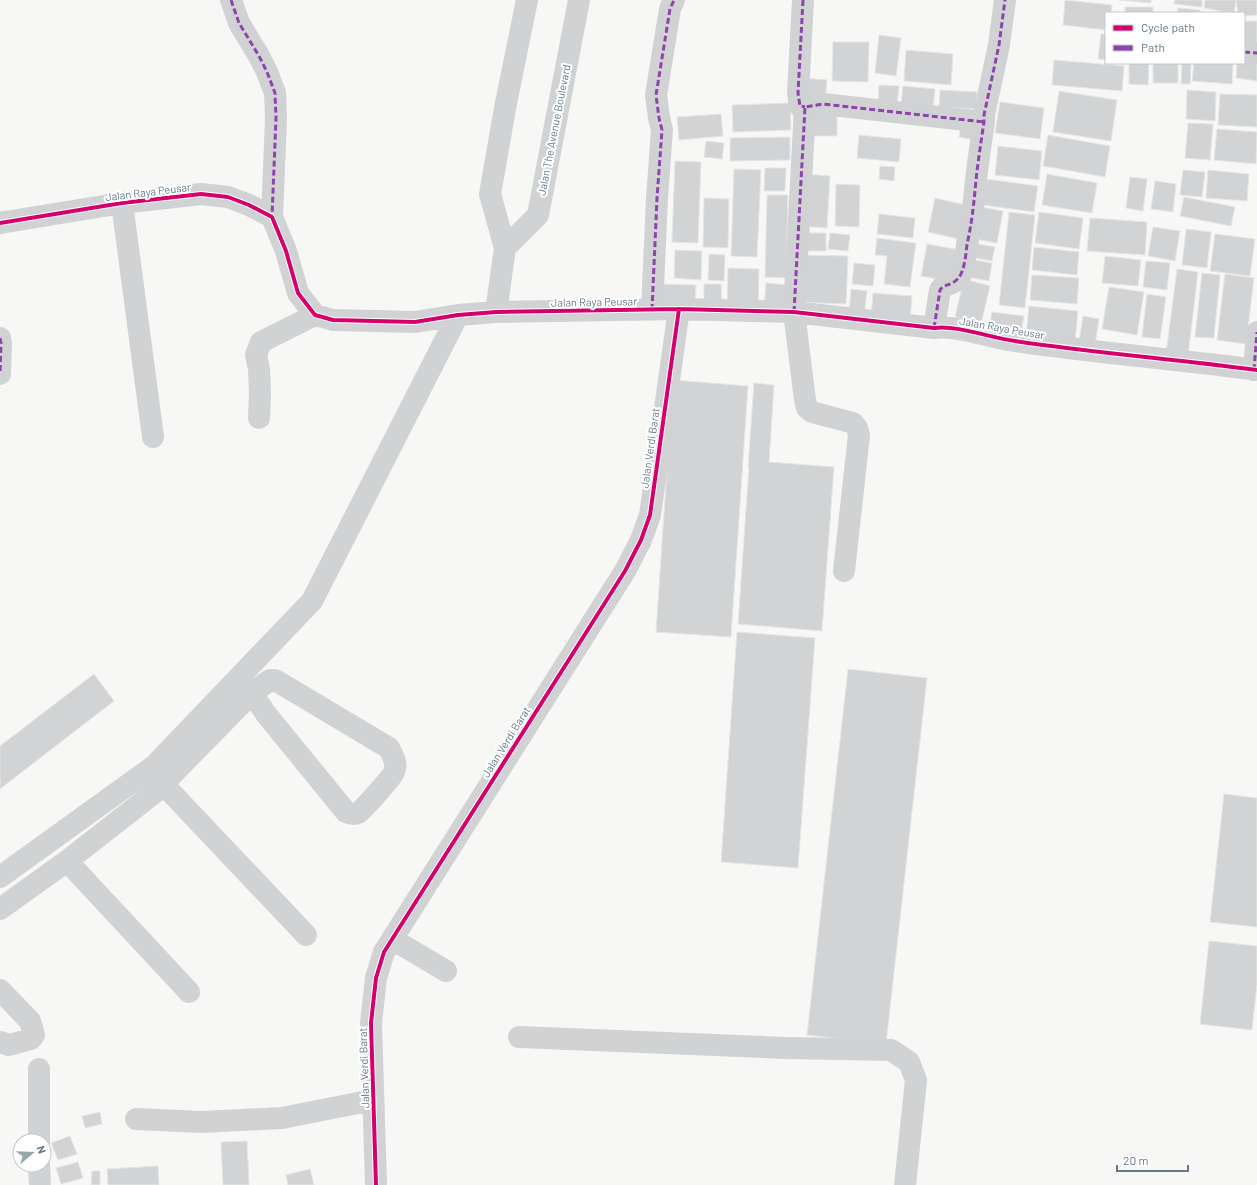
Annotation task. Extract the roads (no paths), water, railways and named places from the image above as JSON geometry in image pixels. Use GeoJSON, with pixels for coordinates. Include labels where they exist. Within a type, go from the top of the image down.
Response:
{"type":"FeatureCollection","features":[{"type":"Feature","properties":{"kind":"street"},"geometry":{"type":"LineString","coordinates":[[231,0],[239,23],[259,56],[275,94],[276,118],[272,217],[286,251],[298,293],[315,314],[261,342],[256,355],[259,369],[259,418]]}},
{"type":"Feature","properties":{"kind":"street"},"geometry":{"type":"LineString","coordinates":[[496,312],[505,248],[490,194],[527,0]]}},
{"type":"Feature","properties":{"kind":"street","name":"Jalan The Avenue Boulevard"},"geometry":{"type":"LineString","coordinates":[[505,248],[538,215],[579,0]]}},
{"type":"Feature","properties":{"kind":"street"},"geometry":{"type":"LineString","coordinates":[[652,310],[657,198],[662,130],[656,95],[670,9],[674,0]]}},
{"type":"Feature","properties":{"kind":"street"},"geometry":{"type":"LineString","coordinates":[[803,0],[798,93],[800,106],[805,107],[823,104],[984,122]]}},
{"type":"Feature","properties":{"kind":"street"},"geometry":{"type":"LineString","coordinates":[[934,328],[941,288],[953,284],[962,269],[973,218],[984,116],[999,45],[1005,0]]}},
{"type":"Feature","properties":{"kind":"street"},"geometry":{"type":"LineString","coordinates":[[1245,52],[1257,53]]}},
{"type":"Feature","properties":{"kind":"street"},"geometry":{"type":"LineString","coordinates":[[805,107],[794,312],[807,408],[812,412],[853,423],[857,428],[859,435],[844,571]]}},
{"type":"Feature","properties":{"kind":"street","name":"Jalan Raya Peusar"},"geometry":{"type":"LineString","coordinates":[[0,223],[122,203],[200,194],[228,197],[249,205],[272,217]]}},
{"type":"Feature","properties":{"kind":"street"},"geometry":{"type":"LineString","coordinates":[[122,203],[153,437]]}},
{"type":"Feature","properties":{"kind":"street","name":"Jalan Raya Peusar"},"geometry":{"type":"LineString","coordinates":[[315,314],[334,320],[415,322],[458,315],[496,312],[679,309],[794,312],[940,328],[970,332],[1013,341],[1255,370]]}},
{"type":"Feature","properties":{"kind":"street","name":"Jalan Verdi Barat"},"geometry":{"type":"LineString","coordinates":[[376,1185],[371,1023],[376,978],[384,952],[625,571],[641,540],[650,515],[679,309]]}},
{"type":"Feature","properties":{"kind":"street"},"geometry":{"type":"LineString","coordinates":[[0,877],[154,766],[312,601],[458,315]]}},
{"type":"Feature","properties":{"kind":"street"},"geometry":{"type":"LineString","coordinates":[[1255,370],[1257,332]]}},
{"type":"Feature","properties":{"kind":"street"},"geometry":{"type":"LineString","coordinates":[[0,338],[0,374]]}},
{"type":"Feature","properties":{"kind":"street"},"geometry":{"type":"LineString","coordinates":[[0,909],[67,861],[154,793],[252,693],[270,680],[275,680],[389,748],[396,760],[394,772],[369,803],[357,814],[346,812],[266,714],[252,693]]}},
{"type":"Feature","properties":{"kind":"street"},"geometry":{"type":"LineString","coordinates":[[163,784],[306,935]]}},
{"type":"Feature","properties":{"kind":"street"},"geometry":{"type":"LineString","coordinates":[[67,861],[189,992]]}},
{"type":"Feature","properties":{"kind":"street"},"geometry":{"type":"LineString","coordinates":[[392,939],[446,971]]}},
{"type":"Feature","properties":{"kind":"street"},"geometry":{"type":"LineString","coordinates":[[0,990],[30,1021],[34,1035],[31,1039],[9,1045],[0,1042]]}},
{"type":"Feature","properties":{"kind":"street"},"geometry":{"type":"LineString","coordinates":[[519,1037],[786,1048],[891,1050],[909,1062],[916,1080],[905,1185]]}},
{"type":"Feature","properties":{"kind":"street"},"geometry":{"type":"LineString","coordinates":[[39,1069],[39,1133]]}},
{"type":"Feature","properties":{"kind":"street"},"geometry":{"type":"LineString","coordinates":[[136,1119],[202,1122],[282,1118],[373,1100]]}},
{"type":"Feature","properties":{"kind":"street"},"geometry":{"type":"LineString","coordinates":[[39,1173],[40,1185]]}}]}
